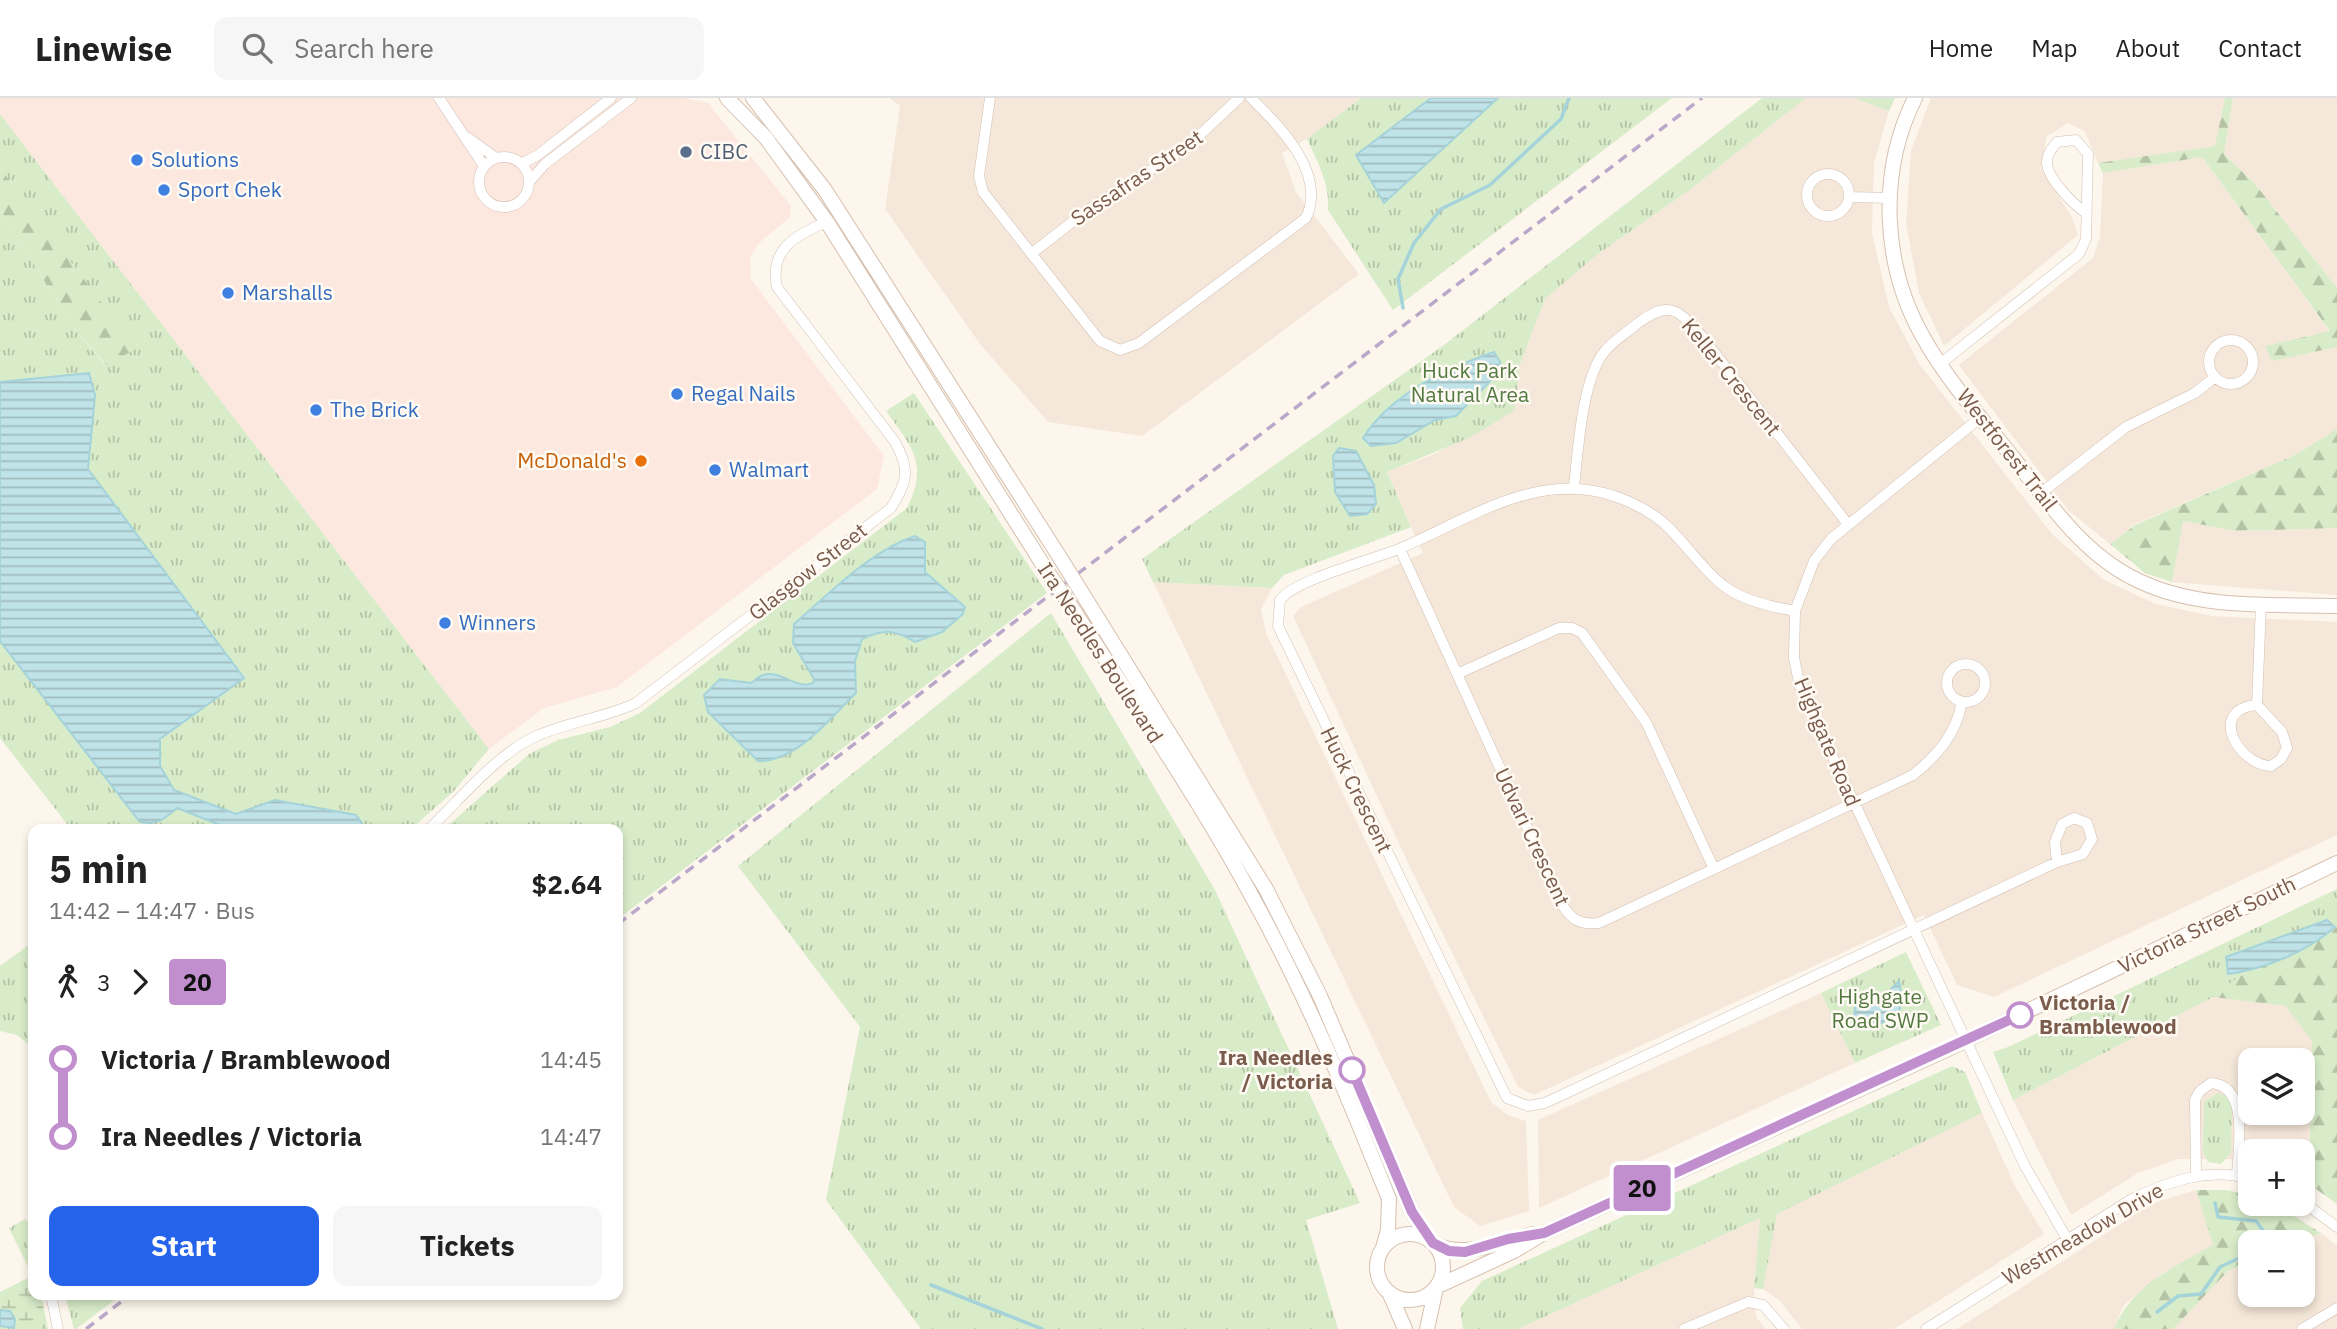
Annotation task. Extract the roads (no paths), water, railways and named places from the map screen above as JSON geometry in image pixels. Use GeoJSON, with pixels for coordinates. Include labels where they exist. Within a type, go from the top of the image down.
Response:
{"type":"FeatureCollection","features":[{"type":"Feature","properties":{"kind":"main road","name":"Ira Needles Boulevard"},"geometry":{"type":"LineString","coordinates":[[727,98],[766,138],[827,222],[1045,568],[1202,810],[1256,903],[1302,993],[1389,1199],[1388,1230],[1383,1248]]}},
{"type":"Feature","properties":{"kind":"main road","name":"Ira Needles Boulevard"},"geometry":{"type":"LineString","coordinates":[[753,98],[825,190],[1059,556],[1266,889],[1320,996],[1412,1212],[1431,1242]]}},
{"type":"Feature","properties":{"kind":"main road","name":"Westforest Trail"},"geometry":{"type":"LineString","coordinates":[[1915,98],[1901,131],[1889,198],[1894,260],[1902,288],[1918,327],[1940,363],[2041,493],[2092,551],[2139,581],[2184,598],[2337,606]]}},
{"type":"Feature","properties":{"kind":"main road","name":"Victoria Street South"},"geometry":{"type":"LineString","coordinates":[[1436,1287],[1514,1251],[1544,1233],[1966,1040],[2337,863]]}},
{"type":"Feature","properties":{"kind":"main road","name":"Victoria Street South"},"geometry":{"type":"LineString","coordinates":[[1431,1242],[1449,1251],[1465,1252],[1508,1239],[1544,1233]]}},
{"type":"Feature","properties":{"kind":"main road"},"geometry":{"type":"LineString","coordinates":[[1405,1329],[1378,1273],[1378,1258],[1383,1248],[1393,1238],[1403,1235],[1416,1235],[1431,1242],[1443,1265],[1427,1329]]}},
{"type":"Feature","properties":{"kind":"main road"},"geometry":{"type":"LineString","coordinates":[[1389,1292],[1412,1299],[1424,1296],[1436,1287]]}},
{"type":"Feature","properties":{"kind":"street"},"geometry":{"type":"LineString","coordinates":[[439,98],[484,166]]}},
{"type":"Feature","properties":{"kind":"street"},"geometry":{"type":"LineString","coordinates":[[521,164],[538,155],[611,98]]}},
{"type":"Feature","properties":{"kind":"street"},"geometry":{"type":"LineString","coordinates":[[496,158],[484,166],[479,176],[479,188],[487,201],[498,207],[513,206],[520,201],[529,182],[545,164],[631,98]]}},
{"type":"Feature","properties":{"kind":"street"},"geometry":{"type":"LineString","coordinates":[[990,98],[979,176],[983,192],[1100,341],[1119,350],[1139,343],[1306,218],[1311,207],[1312,191],[1297,152],[1288,135],[1251,98]]}},
{"type":"Feature","properties":{"kind":"street","name":"Sassafras Street"},"geometry":{"type":"LineString","coordinates":[[1031,254],[1085,212],[1187,146],[1239,98]]}},
{"type":"Feature","properties":{"kind":"street"},"geometry":{"type":"LineString","coordinates":[[467,137],[496,158],[514,159],[521,164],[529,182]]}},
{"type":"Feature","properties":{"kind":"street"},"geometry":{"type":"LineString","coordinates":[[1940,363],[2080,254],[2086,239],[2090,169],[2088,154],[2076,140],[2057,142],[2047,162],[2049,171],[2072,201],[2086,213]]}},
{"type":"Feature","properties":{"kind":"street"},"geometry":{"type":"LineString","coordinates":[[1829,174],[1841,178],[1850,197],[1843,210],[1827,216],[1816,212],[1809,204],[1807,194],[1809,185],[1817,177],[1829,174]]}},
{"type":"Feature","properties":{"kind":"street"},"geometry":{"type":"LineString","coordinates":[[1850,197],[1889,198]]}},
{"type":"Feature","properties":{"kind":"street","name":"Glasgow Street"},"geometry":{"type":"LineString","coordinates":[[434,824],[511,751],[536,736],[570,723],[610,715],[645,697],[891,508],[906,483],[904,458],[895,442],[777,287],[773,268],[779,254],[808,230],[827,222]]}},
{"type":"Feature","properties":{"kind":"street","name":"Keller Crescent"},"geometry":{"type":"LineString","coordinates":[[1574,487],[1588,398],[1599,359],[1607,348],[1650,314],[1670,309],[1679,313],[1700,334],[1847,523]]}},
{"type":"Feature","properties":{"kind":"street"},"geometry":{"type":"LineString","coordinates":[[2233,340],[2246,346],[2253,363],[2248,375],[2230,383],[2215,377],[2209,367],[2209,357],[2216,345],[2233,340]]}},
{"type":"Feature","properties":{"kind":"street"},"geometry":{"type":"LineString","coordinates":[[2041,493],[2126,427],[2195,393],[2215,377]]}},
{"type":"Feature","properties":{"kind":"street","name":"Highgate Road"},"geometry":{"type":"LineString","coordinates":[[1981,417],[1847,523],[1814,561],[1795,611],[1794,658],[1800,687],[1853,804],[2025,1166],[2067,1240]]}},
{"type":"Feature","properties":{"kind":"street","name":"Huck Crescent"},"geometry":{"type":"LineString","coordinates":[[1795,611],[1735,595],[1706,572],[1668,527],[1648,512],[1598,490],[1574,487],[1522,493],[1400,549],[1289,591],[1277,608],[1278,626],[1507,1098],[1528,1106],[1545,1103],[1913,931]]}},
{"type":"Feature","properties":{"kind":"street","name":"Udvari Crescent"},"geometry":{"type":"LineString","coordinates":[[1400,549],[1562,904],[1574,920],[1582,923],[1599,923],[1903,780],[1927,764],[1950,737],[1959,721],[1962,702]]}},
{"type":"Feature","properties":{"kind":"street"},"geometry":{"type":"LineString","coordinates":[[2257,705],[2246,706],[2235,713],[2230,724],[2231,735],[2251,761],[2271,766],[2281,759],[2287,748],[2283,732],[2257,705],[2261,604]]}},
{"type":"Feature","properties":{"kind":"street"},"geometry":{"type":"LineString","coordinates":[[1457,674],[1559,628],[1572,628],[1582,633],[1640,713],[1714,869]]}},
{"type":"Feature","properties":{"kind":"street"},"geometry":{"type":"LineString","coordinates":[[1969,664],[1981,671],[1985,686],[1977,699],[1962,702],[1951,695],[1947,682],[1953,669],[1969,664]]}},
{"type":"Feature","properties":{"kind":"street"},"geometry":{"type":"LineString","coordinates":[[1913,931],[2057,862],[2084,854],[2092,839],[2087,823],[2074,818],[2062,824],[2055,842],[2057,862]]}},
{"type":"Feature","properties":{"kind":"street"},"geometry":{"type":"LineString","coordinates":[[2196,1175],[2195,1100],[2200,1091],[2211,1083],[2227,1087],[2238,1110],[2237,1175]]}},
{"type":"Feature","properties":{"kind":"street","name":"Westmeadow Drive"},"geometry":{"type":"LineString","coordinates":[[1926,1329],[2152,1189],[2196,1175],[2237,1175]]}},
{"type":"Feature","properties":{"kind":"street"},"geometry":{"type":"LineString","coordinates":[[2315,1211],[2337,1227]]}},
{"type":"Feature","properties":{"kind":"street"},"geometry":{"type":"LineString","coordinates":[[52,1300],[58,1329]]}},
{"type":"Feature","properties":{"kind":"street"},"geometry":{"type":"LineString","coordinates":[[1684,1329],[1748,1301],[1763,1305],[1784,1329]]}},
{"type":"Feature","properties":{"kind":"street"},"geometry":{"type":"LineString","coordinates":[[2302,1329],[2337,1308]]}},
{"type":"Feature","properties":{"kind":"water"},"geometry":{"type":"Polygon","coordinates":[[[1431,98],[1498,98],[1384,203],[1356,155],[1431,98]]]}},
{"type":"Feature","properties":{"kind":"water"},"geometry":{"type":"Polygon","coordinates":[[[1494,352],[1500,362],[1498,373],[1456,416],[1435,420],[1396,443],[1371,446],[1363,438],[1388,408],[1404,396],[1438,375],[1494,352]]]}},
{"type":"Feature","properties":{"kind":"water"},"geometry":{"type":"Polygon","coordinates":[[[89,373],[95,395],[88,469],[244,678],[160,739],[160,766],[174,790],[236,814],[275,800],[356,815],[362,824],[217,824],[177,808],[155,822],[139,821],[0,641],[0,382],[89,373]]]}},
{"type":"Feature","properties":{"kind":"water"},"geometry":{"type":"Polygon","coordinates":[[[1339,448],[1356,451],[1374,485],[1376,504],[1367,514],[1350,516],[1335,492],[1333,456],[1339,448]]]}},
{"type":"Feature","properties":{"kind":"water"},"geometry":{"type":"Polygon","coordinates":[[[915,536],[925,542],[925,572],[965,607],[963,614],[942,632],[915,642],[889,632],[862,639],[855,661],[856,693],[799,747],[772,759],[758,761],[708,712],[704,695],[720,679],[751,683],[761,676],[774,674],[800,684],[813,683],[814,679],[793,643],[794,624],[866,562],[915,536]]]}},
{"type":"Feature","properties":{"kind":"water"},"geometry":{"type":"Polygon","coordinates":[[[2327,920],[2335,927],[2298,952],[2270,964],[2228,974],[2226,957],[2327,920]]]}},
{"type":"Feature","properties":{"kind":"water"},"geometry":{"type":"Polygon","coordinates":[[[1899,981],[1900,1008],[1893,1017],[1868,1029],[1854,1018],[1855,1007],[1886,994],[1899,981]]]}},
{"type":"Feature","properties":{"kind":"water"},"geometry":{"type":"Polygon","coordinates":[[[0,1310],[10,1311],[15,1319],[14,1328],[0,1326],[0,1310]]]}},
{"type":"Feature","properties":{"kind":"waterway"},"geometry":{"type":"LineString","coordinates":[[1403,308],[1398,279],[1414,243],[1441,209],[1490,185],[1561,119],[1569,98]]}},
{"type":"Feature","properties":{"kind":"waterway"},"geometry":{"type":"LineString","coordinates":[[2215,1203],[2218,1217],[2256,1221],[2263,1230]]}},
{"type":"Feature","properties":{"kind":"waterway"},"geometry":{"type":"LineString","coordinates":[[2157,1312],[2178,1296],[2201,1294],[2220,1267],[2238,1259]]}},
{"type":"Feature","properties":{"kind":"waterway"},"geometry":{"type":"LineString","coordinates":[[931,1285],[1042,1329]]}},
{"type":"Feature","properties":{"kind":"railway"},"geometry":{"type":"LineString","coordinates":[[623,920],[1702,98]]}},
{"type":"Feature","properties":{"kind":"railway"},"geometry":{"type":"LineString","coordinates":[[86,1329],[124,1300]]}},
{"type":"Feature","properties":{"kind":"place","name":"CIBC"},"geometry":{"type":"Point","coordinates":[686,152]}},
{"type":"Feature","properties":{"kind":"place","name":"Solutions"},"geometry":{"type":"Point","coordinates":[137,160]}},
{"type":"Feature","properties":{"kind":"place","name":"Sport Chek"},"geometry":{"type":"Point","coordinates":[164,190]}},
{"type":"Feature","properties":{"kind":"place","name":"Marshalls"},"geometry":{"type":"Point","coordinates":[228,293]}},
{"type":"Feature","properties":{"kind":"place","name":"Regal Nails"},"geometry":{"type":"Point","coordinates":[677,394]}},
{"type":"Feature","properties":{"kind":"place","name":"The Brick"},"geometry":{"type":"Point","coordinates":[316,410]}},
{"type":"Feature","properties":{"kind":"place","name":"McDonald's"},"geometry":{"type":"Point","coordinates":[641,461]}},
{"type":"Feature","properties":{"kind":"place","name":"Walmart"},"geometry":{"type":"Point","coordinates":[715,470]}},
{"type":"Feature","properties":{"kind":"place","name":"Winners"},"geometry":{"type":"Point","coordinates":[445,623]}},
{"type":"Feature","properties":{"kind":"place","name":"Victoria / Bramblewood"},"geometry":{"type":"Point","coordinates":[2020,1015]}},
{"type":"Feature","properties":{"kind":"place","name":"Ira Needles / Victoria"},"geometry":{"type":"Point","coordinates":[1352,1070]}},
{"type":"Feature","properties":{"kind":"park label","name":"Huck Park Natural Area"},"geometry":{"type":"Point","coordinates":[1470,383]}},
{"type":"Feature","properties":{"kind":"park label","name":"Highgate Road SWP"},"geometry":{"type":"Point","coordinates":[1880,1009]}}]}
